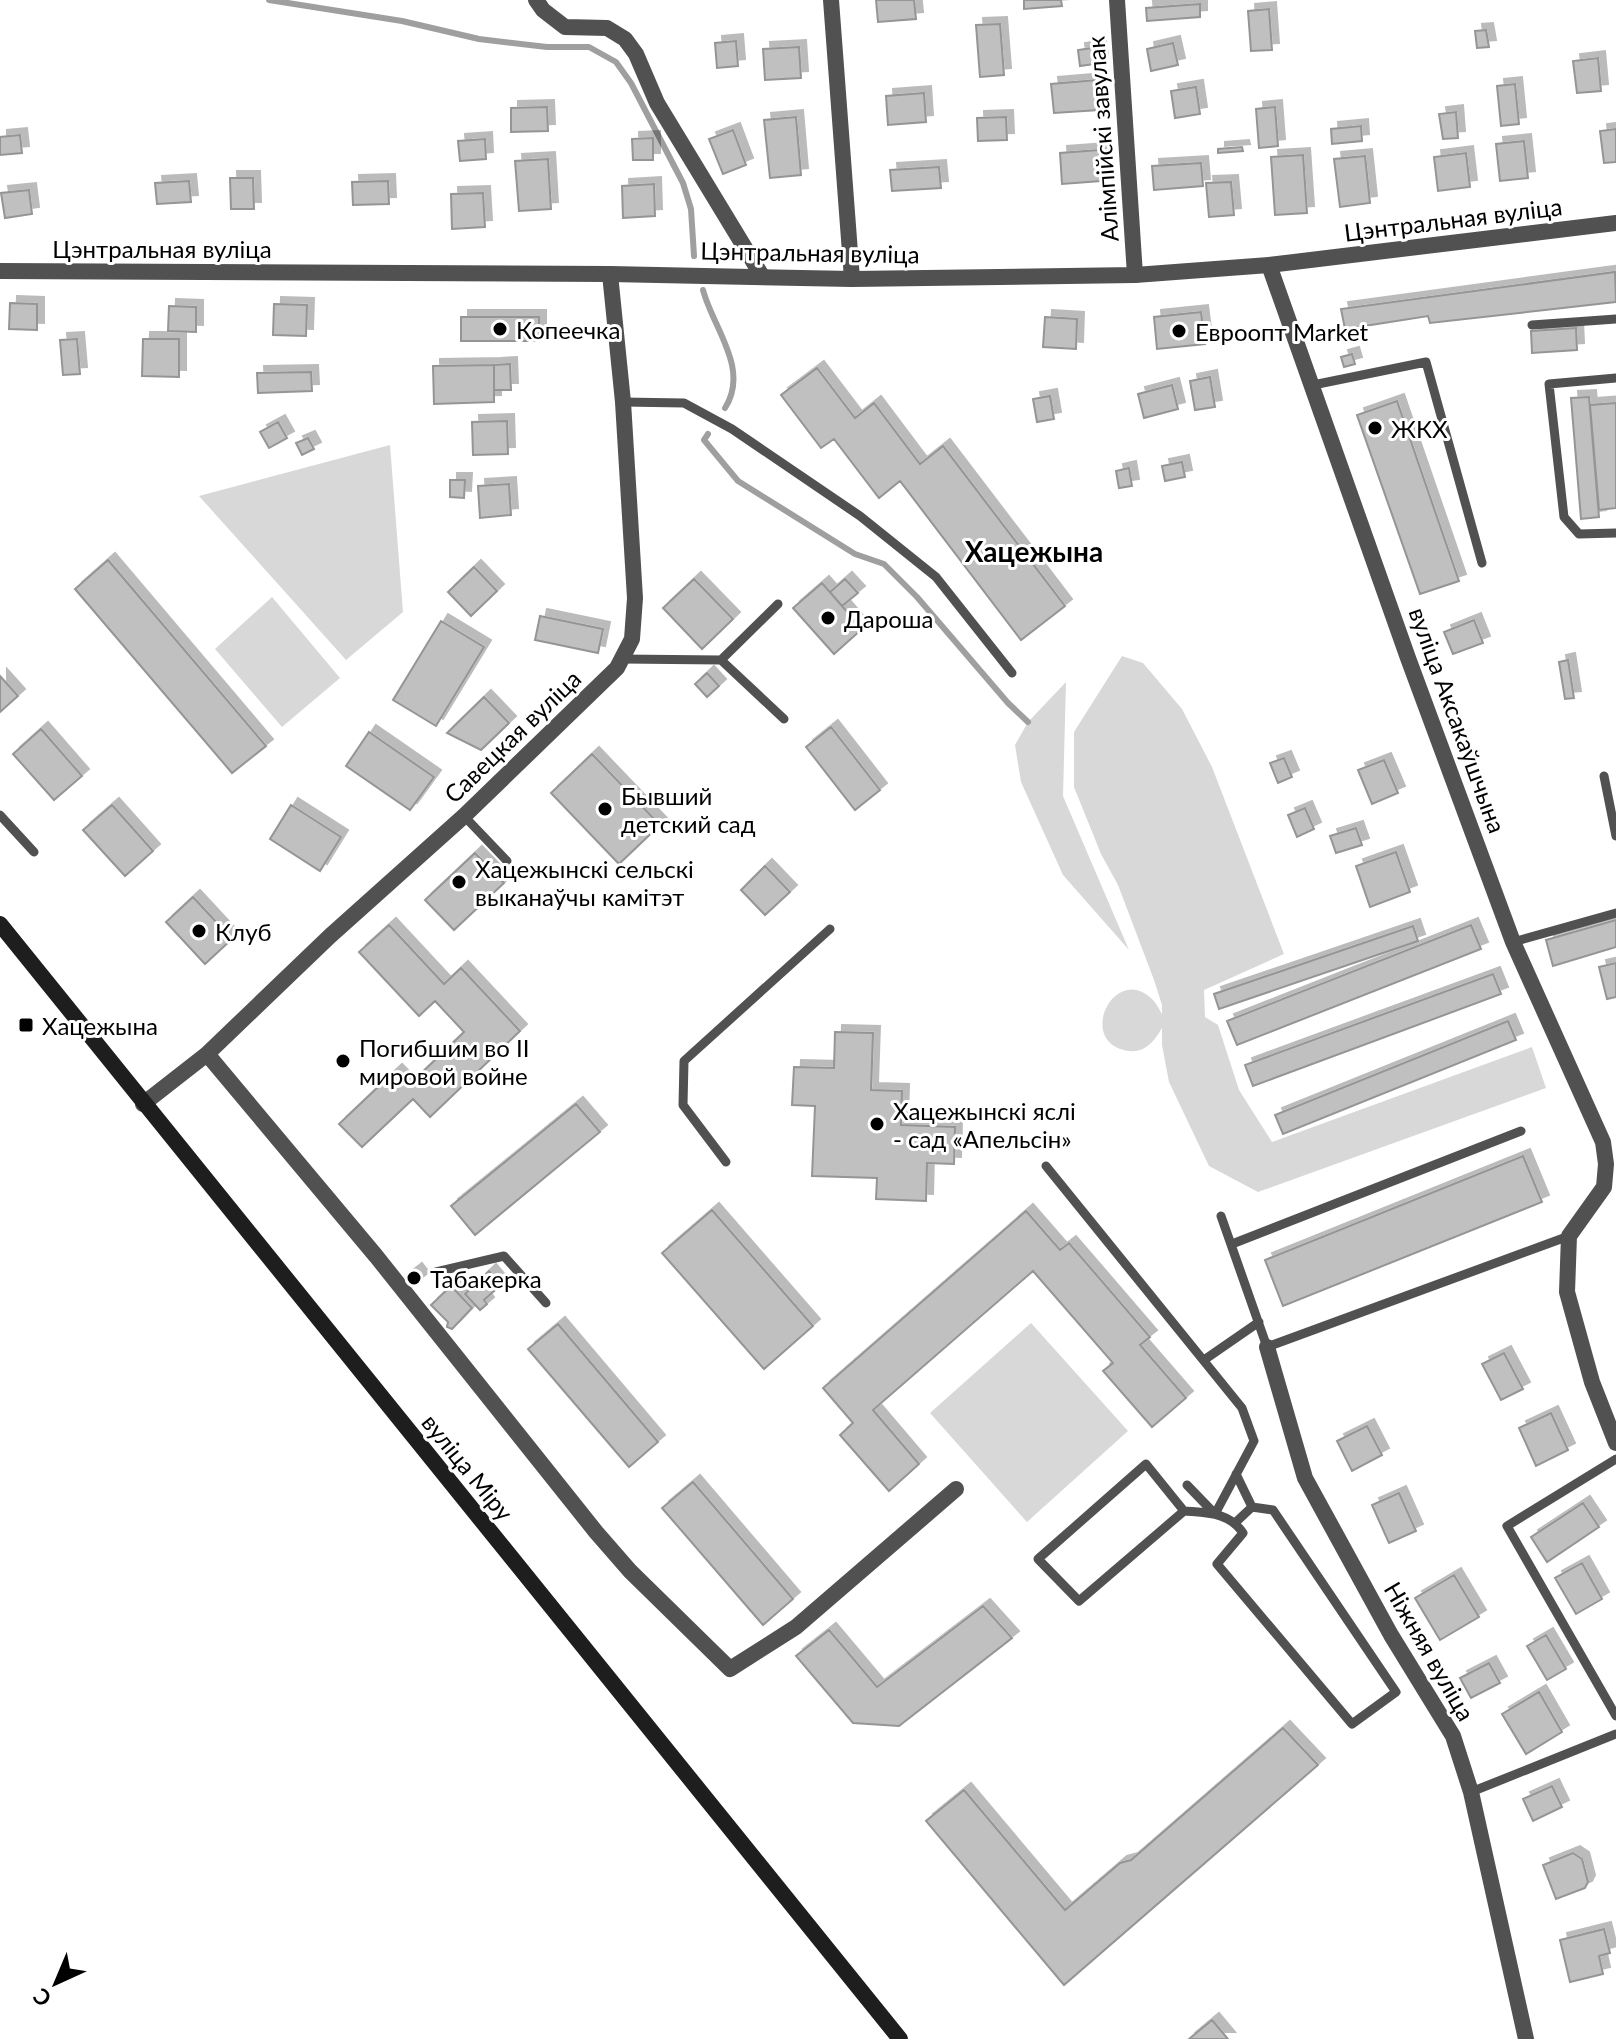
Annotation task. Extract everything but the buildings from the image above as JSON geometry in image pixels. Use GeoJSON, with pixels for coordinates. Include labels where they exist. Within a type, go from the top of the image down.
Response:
{"type":"FeatureCollection","features":[{"type":"Feature","properties":{"kind":"main road","name":"вуліца Міру"},"geometry":{"type":"LineString","coordinates":[[0,924],[900,2039]]}},
{"type":"Feature","properties":{"kind":"street"},"geometry":{"type":"LineString","coordinates":[[536,0],[543,10],[565,27],[607,28],[625,39],[636,54],[657,103],[762,276]]}},
{"type":"Feature","properties":{"kind":"street"},"geometry":{"type":"LineString","coordinates":[[831,0],[852,279]]}},
{"type":"Feature","properties":{"kind":"street","name":"Алімпійскі завулак"},"geometry":{"type":"LineString","coordinates":[[1117,0],[1135,275]]}},
{"type":"Feature","properties":{"kind":"street","name":"Цэнтральная вуліца"},"geometry":{"type":"LineString","coordinates":[[0,271],[610,274],[852,279],[1135,275],[1269,265],[1616,223]]}},
{"type":"Feature","properties":{"kind":"street","name":"вуліца Аксакаўшчына"},"geometry":{"type":"LineString","coordinates":[[1269,265],[1408,658],[1513,942],[1603,1142],[1610,1185]]}},
{"type":"Feature","properties":{"kind":"street","name":"Савецкая вуліца"},"geometry":{"type":"LineString","coordinates":[[143,1104],[207,1054],[330,936],[464,816],[617,668],[632,639],[635,598],[623,402],[610,274]]}},
{"type":"Feature","properties":{"kind":"street"},"geometry":{"type":"LineString","coordinates":[[207,1054],[376,1256],[596,1532],[630,1571],[730,1669],[796,1627],[956,1489]]}},
{"type":"Feature","properties":{"kind":"street"},"geometry":{"type":"LineString","coordinates":[[1610,1185],[1569,1236],[1567,1292],[1592,1382],[1616,1443]]}},
{"type":"Feature","properties":{"kind":"street","name":"Ніжняя вуліца"},"geometry":{"type":"LineString","coordinates":[[1267,1347],[1305,1478],[1399,1648],[1453,1736],[1471,1792],[1526,2039]]}},
{"type":"Feature","properties":{"kind":"lane"},"geometry":{"type":"LineString","coordinates":[[1532,325],[1616,319]]}},
{"type":"Feature","properties":{"kind":"lane"},"geometry":{"type":"LineString","coordinates":[[1313,385],[1426,362],[1482,563]]}},
{"type":"Feature","properties":{"kind":"lane"},"geometry":{"type":"LineString","coordinates":[[1616,378],[1549,384],[1564,517],[1579,534],[1616,533]]}},
{"type":"Feature","properties":{"kind":"lane"},"geometry":{"type":"LineString","coordinates":[[623,402],[684,403],[732,429],[860,516],[936,577],[1012,673]]}},
{"type":"Feature","properties":{"kind":"lane"},"geometry":{"type":"LineString","coordinates":[[721,660],[778,604]]}},
{"type":"Feature","properties":{"kind":"lane"},"geometry":{"type":"LineString","coordinates":[[622,659],[721,660],[784,719]]}},
{"type":"Feature","properties":{"kind":"lane"},"geometry":{"type":"LineString","coordinates":[[1604,776],[1616,836]]}},
{"type":"Feature","properties":{"kind":"lane"},"geometry":{"type":"LineString","coordinates":[[0,815],[34,852]]}},
{"type":"Feature","properties":{"kind":"lane"},"geometry":{"type":"LineString","coordinates":[[464,816],[507,861]]}},
{"type":"Feature","properties":{"kind":"lane"},"geometry":{"type":"LineString","coordinates":[[1513,942],[1616,913]]}},
{"type":"Feature","properties":{"kind":"lane"},"geometry":{"type":"LineString","coordinates":[[726,1162],[683,1105],[684,1061],[830,929]]}},
{"type":"Feature","properties":{"kind":"lane"},"geometry":{"type":"LineString","coordinates":[[1232,1244],[1521,1131]]}},
{"type":"Feature","properties":{"kind":"lane"},"geometry":{"type":"LineString","coordinates":[[1046,1166],[1242,1408],[1254,1441],[1215,1514]]}},
{"type":"Feature","properties":{"kind":"lane"},"geometry":{"type":"LineString","coordinates":[[1221,1216],[1267,1347],[1569,1236]]}},
{"type":"Feature","properties":{"kind":"lane"},"geometry":{"type":"LineString","coordinates":[[436,1272],[504,1256],[546,1303]]}},
{"type":"Feature","properties":{"kind":"lane"},"geometry":{"type":"LineString","coordinates":[[1204,1360],[1259,1322]]}},
{"type":"Feature","properties":{"kind":"lane"},"geometry":{"type":"LineString","coordinates":[[1616,1459],[1507,1526],[1616,1716]]}},
{"type":"Feature","properties":{"kind":"lane"},"geometry":{"type":"LineString","coordinates":[[1184,1511],[1079,1601],[1038,1559],[1146,1464],[1184,1511],[1215,1514],[1236,1522],[1243,1533],[1217,1564],[1352,1724],[1396,1692],[1273,1510],[1252,1507]]}},
{"type":"Feature","properties":{"kind":"lane"},"geometry":{"type":"LineString","coordinates":[[1236,1474],[1252,1507]]}},
{"type":"Feature","properties":{"kind":"lane"},"geometry":{"type":"LineString","coordinates":[[1187,1485],[1215,1514]]}},
{"type":"Feature","properties":{"kind":"lane"},"geometry":{"type":"LineString","coordinates":[[1236,1522],[1252,1507]]}},
{"type":"Feature","properties":{"kind":"lane"},"geometry":{"type":"LineString","coordinates":[[1471,1792],[1616,1734]]}},
{"type":"Feature","properties":{"kind":"shaded area"},"geometry":{"type":"Polygon","coordinates":[[[390,445],[403,612],[346,660],[199,496],[390,445]]]}},
{"type":"Feature","properties":{"kind":"shaded area"},"geometry":{"type":"Polygon","coordinates":[[[272,597],[340,678],[282,727],[215,649],[272,597]]]}},
{"type":"Feature","properties":{"kind":"shaded area"},"geometry":{"type":"Polygon","coordinates":[[[1122,656],[1143,663],[1182,709],[1212,767],[1284,954],[1204,990],[1205,1017],[1218,1025],[1239,1090],[1272,1142],[1532,1047],[1546,1088],[1258,1192],[1209,1166],[1169,1082],[1162,1028],[1149,1045],[1135,1051],[1113,1045],[1104,1035],[1106,1008],[1114,997],[1125,991],[1138,990],[1152,999],[1162,1014],[1154,980],[1118,885],[1101,854],[1074,787],[1074,732],[1122,656]]]}},
{"type":"Feature","properties":{"kind":"shaded area"},"geometry":{"type":"Polygon","coordinates":[[[1066,682],[1063,796],[1129,950],[1063,875],[1021,782],[1015,745],[1028,722],[1066,682]]]}},
{"type":"Feature","properties":{"kind":"shaded area"},"geometry":{"type":"Polygon","coordinates":[[[1031,1323],[1128,1431],[1027,1522],[930,1413],[1031,1323]]]}},
{"type":"Feature","properties":{"kind":"waterway"},"geometry":{"type":"LineString","coordinates":[[269,0],[402,21],[479,39],[547,47],[589,47],[616,62],[631,83],[683,183],[691,209],[694,256]]}},
{"type":"Feature","properties":{"kind":"waterway"},"geometry":{"type":"LineString","coordinates":[[703,290],[732,364],[732,393],[725,408]]}},
{"type":"Feature","properties":{"kind":"waterway"},"geometry":{"type":"LineString","coordinates":[[708,434],[704,440],[738,481],[855,554],[884,564],[1028,722]]}},
{"type":"Feature","properties":{"kind":"place","name":"Копеечка"},"geometry":{"type":"Point","coordinates":[500,329]}},
{"type":"Feature","properties":{"kind":"place","name":"Евроопт Market"},"geometry":{"type":"Point","coordinates":[1179,331]}},
{"type":"Feature","properties":{"kind":"place","name":"ЖКХ"},"geometry":{"type":"Point","coordinates":[1375,428]}},
{"type":"Feature","properties":{"kind":"place","name":"Дароша"},"geometry":{"type":"Point","coordinates":[828,618]}},
{"type":"Feature","properties":{"kind":"place","name":"Бывший детский сад"},"geometry":{"type":"Point","coordinates":[605,809]}},
{"type":"Feature","properties":{"kind":"place","name":"Хацежынскі сельскі выканаўчы камітэт"},"geometry":{"type":"Point","coordinates":[459,882]}},
{"type":"Feature","properties":{"kind":"place","name":"Клуб"},"geometry":{"type":"Point","coordinates":[199,931]}},
{"type":"Feature","properties":{"kind":"place","name":"Хацежына"},"geometry":{"type":"Point","coordinates":[26,1025]}},
{"type":"Feature","properties":{"kind":"place","name":"Погибшим во II мировой войне"},"geometry":{"type":"Point","coordinates":[343,1061]}},
{"type":"Feature","properties":{"kind":"place","name":"Хацежынскі яслі - сад «Апельсін»"},"geometry":{"type":"Point","coordinates":[877,1124]}},
{"type":"Feature","properties":{"kind":"place","name":"Табакерка"},"geometry":{"type":"Point","coordinates":[414,1278]}},
{"type":"Feature","properties":{"kind":"district","name":"Хацежына"},"geometry":{"type":"Point","coordinates":[1034,551]}}]}
